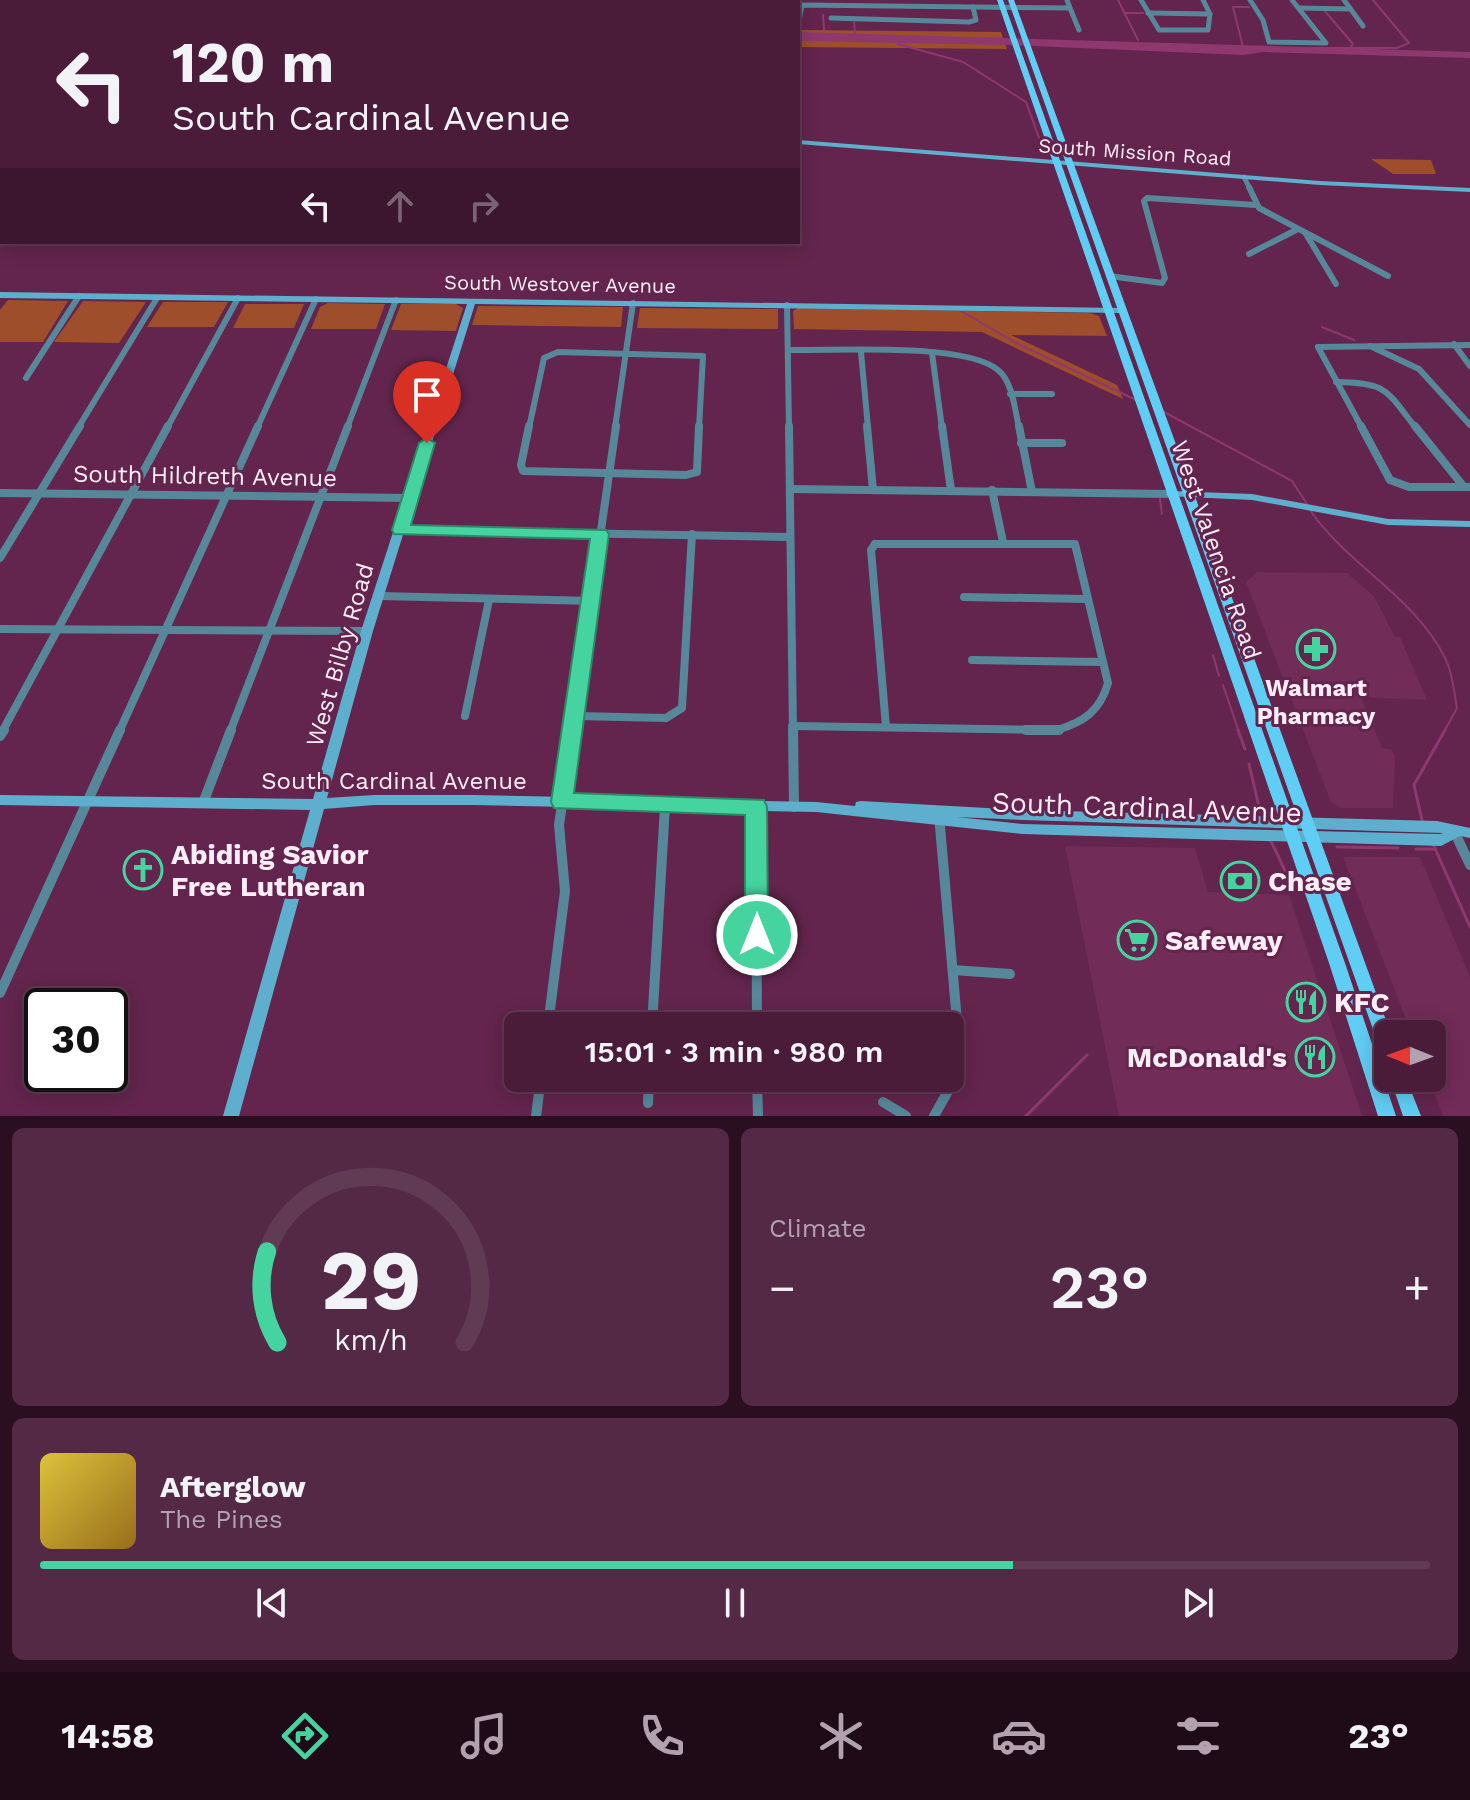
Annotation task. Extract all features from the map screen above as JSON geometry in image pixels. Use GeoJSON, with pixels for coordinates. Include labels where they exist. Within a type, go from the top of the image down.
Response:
{"type":"FeatureCollection","features":[{"type":"Feature","properties":{"kind":"main road","name":"West Valencia Road"},"geometry":{"type":"LineString","coordinates":[[1001,4],[1290,829],[1387,1116]]}},
{"type":"Feature","properties":{"kind":"main road","name":"West Valencia Road"},"geometry":{"type":"LineString","coordinates":[[1012,4],[1378,1020]]}},
{"type":"Feature","properties":{"kind":"main road"},"geometry":{"type":"LineString","coordinates":[[1222,641],[1241,643]]}},
{"type":"Feature","properties":{"kind":"main road"},"geometry":{"type":"LineString","coordinates":[[1403,1092],[1412,1116]]}},
{"type":"Feature","properties":{"kind":"street"},"geometry":{"type":"LineString","coordinates":[[1067,0],[1079,30]]}},
{"type":"Feature","properties":{"kind":"street"},"geometry":{"type":"LineString","coordinates":[[1141,0],[1159,30],[1210,30],[1210,14],[1203,0]]}},
{"type":"Feature","properties":{"kind":"street"},"geometry":{"type":"LineString","coordinates":[[1250,0],[1263,20],[1269,42],[1322,45],[1325,40],[1292,0]]}},
{"type":"Feature","properties":{"kind":"street"},"geometry":{"type":"LineString","coordinates":[[1344,0],[1363,26]]}},
{"type":"Feature","properties":{"kind":"street"},"geometry":{"type":"LineString","coordinates":[[800,6],[973,7],[1012,4],[1070,8]]}},
{"type":"Feature","properties":{"kind":"street"},"geometry":{"type":"LineString","coordinates":[[854,6],[856,20]]}},
{"type":"Feature","properties":{"kind":"street"},"geometry":{"type":"LineString","coordinates":[[893,6],[896,21]]}},
{"type":"Feature","properties":{"kind":"street"},"geometry":{"type":"LineString","coordinates":[[933,7],[936,22]]}},
{"type":"Feature","properties":{"kind":"street"},"geometry":{"type":"LineString","coordinates":[[831,18],[975,22],[973,7]]}},
{"type":"Feature","properties":{"kind":"street"},"geometry":{"type":"LineString","coordinates":[[1299,8],[1350,9]]}},
{"type":"Feature","properties":{"kind":"street"},"geometry":{"type":"LineString","coordinates":[[1148,13],[1210,14]]}},
{"type":"Feature","properties":{"kind":"street","name":"South Mission Road"},"geometry":{"type":"LineString","coordinates":[[800,142],[1244,177],[1470,190]]}},
{"type":"Feature","properties":{"kind":"street"},"geometry":{"type":"LineString","coordinates":[[1244,177],[1256,205]]}},
{"type":"Feature","properties":{"kind":"street"},"geometry":{"type":"LineString","coordinates":[[1109,276],[1148,283],[1162,283],[1165,278],[1150,231],[1144,201],[1147,198],[1256,205],[1296,230],[1388,276]]}},
{"type":"Feature","properties":{"kind":"street"},"geometry":{"type":"LineString","coordinates":[[1249,254],[1296,230]]}},
{"type":"Feature","properties":{"kind":"street"},"geometry":{"type":"LineString","coordinates":[[1305,233],[1336,284]]}},
{"type":"Feature","properties":{"kind":"street"},"geometry":{"type":"LineString","coordinates":[[26,378],[79,296]]}},
{"type":"Feature","properties":{"kind":"street","name":"South Westover Avenue"},"geometry":{"type":"LineString","coordinates":[[1,297],[1120,310]]}},
{"type":"Feature","properties":{"kind":"street"},"geometry":{"type":"LineString","coordinates":[[0,558],[157,298]]}},
{"type":"Feature","properties":{"kind":"street"},"geometry":{"type":"LineString","coordinates":[[0,736],[238,298]]}},
{"type":"Feature","properties":{"kind":"street"},"geometry":{"type":"LineString","coordinates":[[0,993],[316,299]]}},
{"type":"Feature","properties":{"kind":"street"},"geometry":{"type":"LineString","coordinates":[[203,803],[396,300]]}},
{"type":"Feature","properties":{"kind":"street","name":"West Bilby Road"},"geometry":{"type":"LineString","coordinates":[[231,1116],[367,631],[472,301]]}},
{"type":"Feature","properties":{"kind":"street"},"geometry":{"type":"LineString","coordinates":[[550,1012],[565,891],[559,847],[562,802],[633,303]]}},
{"type":"Feature","properties":{"kind":"street"},"geometry":{"type":"LineString","coordinates":[[787,305],[794,807]]}},
{"type":"Feature","properties":{"kind":"street"},"geometry":{"type":"LineString","coordinates":[[1365,344],[1399,358],[1425,374],[1470,425]]}},
{"type":"Feature","properties":{"kind":"street"},"geometry":{"type":"LineString","coordinates":[[1399,358],[1398,349],[1404,344]]}},
{"type":"Feature","properties":{"kind":"street"},"geometry":{"type":"LineString","coordinates":[[1454,344],[1470,366]]}},
{"type":"Feature","properties":{"kind":"street"},"geometry":{"type":"LineString","coordinates":[[1467,487],[1393,486],[1315,345],[1470,345]]}},
{"type":"Feature","properties":{"kind":"street"},"geometry":{"type":"LineString","coordinates":[[789,350],[932,353],[988,362],[1002,373],[1010,394],[1032,492]]}},
{"type":"Feature","properties":{"kind":"street"},"geometry":{"type":"LineString","coordinates":[[547,352],[626,353],[705,354],[697,476],[520,473],[547,352]]}},
{"type":"Feature","properties":{"kind":"street"},"geometry":{"type":"LineString","coordinates":[[861,352],[873,490]]}},
{"type":"Feature","properties":{"kind":"street"},"geometry":{"type":"LineString","coordinates":[[932,353],[951,490]]}},
{"type":"Feature","properties":{"kind":"street"},"geometry":{"type":"LineString","coordinates":[[1336,382],[1372,383],[1383,387],[1467,487]]}},
{"type":"Feature","properties":{"kind":"street"},"geometry":{"type":"LineString","coordinates":[[1010,394],[1052,394]]}},
{"type":"Feature","properties":{"kind":"street"},"geometry":{"type":"LineString","coordinates":[[1021,443],[1062,443]]}},
{"type":"Feature","properties":{"kind":"street"},"geometry":{"type":"LineString","coordinates":[[790,489],[1222,494],[1388,522],[1470,524]]}},
{"type":"Feature","properties":{"kind":"street"},"geometry":{"type":"LineString","coordinates":[[992,490],[1003,542]]}},
{"type":"Feature","properties":{"kind":"street","name":"South Hildreth Avenue"},"geometry":{"type":"LineString","coordinates":[[0,493],[410,498]]}},
{"type":"Feature","properties":{"kind":"street"},"geometry":{"type":"LineString","coordinates":[[401,530],[789,537]]}},
{"type":"Feature","properties":{"kind":"street"},"geometry":{"type":"LineString","coordinates":[[576,716],[666,718],[677,714],[685,699],[692,534]]}},
{"type":"Feature","properties":{"kind":"street"},"geometry":{"type":"LineString","coordinates":[[792,726],[1057,730],[1082,724],[1105,697],[1108,683],[1075,544],[870,541],[886,727]]}},
{"type":"Feature","properties":{"kind":"street"},"geometry":{"type":"LineString","coordinates":[[379,596],[593,601]]}},
{"type":"Feature","properties":{"kind":"street"},"geometry":{"type":"LineString","coordinates":[[964,597],[1086,599]]}},
{"type":"Feature","properties":{"kind":"street"},"geometry":{"type":"LineString","coordinates":[[465,716],[489,600]]}},
{"type":"Feature","properties":{"kind":"street"},"geometry":{"type":"LineString","coordinates":[[0,629],[367,631]]}},
{"type":"Feature","properties":{"kind":"street"},"geometry":{"type":"LineString","coordinates":[[972,660],[1102,662]]}},
{"type":"Feature","properties":{"kind":"street","name":"South Cardinal Avenue"},"geometry":{"type":"LineString","coordinates":[[0,800],[203,803],[374,800],[794,807],[939,816],[1056,831],[1309,829],[1410,832],[1441,840],[1463,833]]}},
{"type":"Feature","properties":{"kind":"street"},"geometry":{"type":"LineString","coordinates":[[653,1012],[665,806]]}},
{"type":"Feature","properties":{"kind":"street"},"geometry":{"type":"LineString","coordinates":[[756,807],[757,1012]]}},
{"type":"Feature","properties":{"kind":"street"},"geometry":{"type":"LineString","coordinates":[[934,1116],[952,1084],[959,1044],[939,816]]}},
{"type":"Feature","properties":{"kind":"street","name":"South Cardinal Avenue"},"geometry":{"type":"LineString","coordinates":[[1410,832],[1435,826],[1463,833]]}},
{"type":"Feature","properties":{"kind":"street"},"geometry":{"type":"LineString","coordinates":[[1463,833],[1470,865]]}},
{"type":"Feature","properties":{"kind":"street"},"geometry":{"type":"LineString","coordinates":[[953,970],[1010,974]]}},
{"type":"Feature","properties":{"kind":"street"},"geometry":{"type":"LineString","coordinates":[[536,1116],[539,1092]]}},
{"type":"Feature","properties":{"kind":"street"},"geometry":{"type":"LineString","coordinates":[[648,1092],[648,1103]]}},
{"type":"Feature","properties":{"kind":"street"},"geometry":{"type":"LineString","coordinates":[[757,1092],[758,1116]]}},
{"type":"Feature","properties":{"kind":"street"},"geometry":{"type":"LineString","coordinates":[[883,1102],[906,1116]]}},
{"type":"Feature","properties":{"kind":"shaded area"},"geometry":{"type":"Polygon","coordinates":[[[800,30],[1001,32],[1007,49],[800,47],[800,30]]]}},
{"type":"Feature","properties":{"kind":"shaded area"},"geometry":{"type":"Polygon","coordinates":[[[800,32],[1470,52],[1470,58],[1263,52],[1243,55],[1008,45],[800,41],[800,32]]]}},
{"type":"Feature","properties":{"kind":"shaded area"},"geometry":{"type":"Polygon","coordinates":[[[1371,159],[1431,160],[1436,174],[1393,174],[1371,159]]]}},
{"type":"Feature","properties":{"kind":"shaded area"},"geometry":{"type":"Polygon","coordinates":[[[8,300],[68,301],[43,342],[0,342],[0,310],[8,300]]]}},
{"type":"Feature","properties":{"kind":"shaded area"},"geometry":{"type":"Polygon","coordinates":[[[83,301],[146,302],[119,343],[54,342],[83,301]]]}},
{"type":"Feature","properties":{"kind":"shaded area"},"geometry":{"type":"Polygon","coordinates":[[[163,302],[228,302],[214,327],[147,327],[163,302]]]}},
{"type":"Feature","properties":{"kind":"shaded area"},"geometry":{"type":"Polygon","coordinates":[[[328,303],[385,304],[376,329],[311,329],[320,307],[328,303]]]}},
{"type":"Feature","properties":{"kind":"shaded area"},"geometry":{"type":"Polygon","coordinates":[[[245,304],[304,304],[294,328],[233,328],[245,304]]]}},
{"type":"Feature","properties":{"kind":"shaded area"},"geometry":{"type":"Polygon","coordinates":[[[401,304],[456,304],[463,308],[456,331],[391,330],[401,304]]]}},
{"type":"Feature","properties":{"kind":"shaded area"},"geometry":{"type":"Polygon","coordinates":[[[478,306],[623,307],[621,327],[472,325],[478,306]]]}},
{"type":"Feature","properties":{"kind":"shaded area"},"geometry":{"type":"Polygon","coordinates":[[[640,308],[778,309],[778,329],[637,328],[640,308]]]}},
{"type":"Feature","properties":{"kind":"shaded area"},"geometry":{"type":"Polygon","coordinates":[[[798,308],[1090,313],[1099,316],[1107,336],[1011,335],[1117,385],[1123,399],[982,332],[794,329],[793,311],[798,308]]]}},
{"type":"Feature","properties":{"kind":"shaded area"},"geometry":{"type":"Polygon","coordinates":[[[1257,572],[1347,573],[1374,596],[1395,637],[1400,637],[1427,700],[1361,697],[1382,748],[1391,749],[1395,757],[1393,808],[1341,808],[1331,802],[1246,582],[1257,572]]]}},
{"type":"Feature","properties":{"kind":"shaded area"},"geometry":{"type":"Polygon","coordinates":[[[1065,846],[1195,848],[1208,892],[1289,895],[1362,1116],[1119,1116],[1065,846]]]}},
{"type":"Feature","properties":{"kind":"shaded area"},"geometry":{"type":"Polygon","coordinates":[[[1343,857],[1420,857],[1470,977],[1470,1116],[1443,1116],[1434,1092],[1446,1092],[1446,1020],[1407,1020],[1343,857]]]}},
{"type":"Feature","properties":{"kind":"waterway"},"geometry":{"type":"LineString","coordinates":[[1118,0],[1124,13]]}},
{"type":"Feature","properties":{"kind":"waterway"},"geometry":{"type":"LineString","coordinates":[[1350,48],[1397,48],[1409,43],[1373,0]]}},
{"type":"Feature","properties":{"kind":"waterway"},"geometry":{"type":"LineString","coordinates":[[1243,47],[1233,7],[1249,7]]}},
{"type":"Feature","properties":{"kind":"waterway"},"geometry":{"type":"LineString","coordinates":[[1324,10],[1353,44],[1350,48]]}},
{"type":"Feature","properties":{"kind":"waterway"},"geometry":{"type":"LineString","coordinates":[[1124,13],[1143,13]]}},
{"type":"Feature","properties":{"kind":"waterway"},"geometry":{"type":"LineString","coordinates":[[1124,13],[1138,40]]}},
{"type":"Feature","properties":{"kind":"waterway"},"geometry":{"type":"LineString","coordinates":[[823,15],[824,30]]}},
{"type":"Feature","properties":{"kind":"waterway"},"geometry":{"type":"LineString","coordinates":[[854,22],[855,33]]}},
{"type":"Feature","properties":{"kind":"waterway"},"geometry":{"type":"LineString","coordinates":[[898,44],[963,62],[1026,102],[1045,154]]}},
{"type":"Feature","properties":{"kind":"waterway"},"geometry":{"type":"LineString","coordinates":[[1303,48],[1350,48]]}},
{"type":"Feature","properties":{"kind":"waterway"},"geometry":{"type":"LineString","coordinates":[[961,311],[1016,343],[1136,400]]}},
{"type":"Feature","properties":{"kind":"waterway"},"geometry":{"type":"LineString","coordinates":[[1322,327],[1354,340]]}},
{"type":"Feature","properties":{"kind":"waterway"},"geometry":{"type":"LineString","coordinates":[[1164,412],[1292,481],[1307,504]]}},
{"type":"Feature","properties":{"kind":"waterway"},"geometry":{"type":"LineString","coordinates":[[1160,499],[1162,514]]}},
{"type":"Feature","properties":{"kind":"waterway"},"geometry":{"type":"LineString","coordinates":[[1310,510],[1343,548],[1418,618],[1433,638],[1446,660],[1457,708],[1444,732]]}},
{"type":"Feature","properties":{"kind":"waterway"},"geometry":{"type":"LineString","coordinates":[[1213,655],[1219,676]]}},
{"type":"Feature","properties":{"kind":"waterway"},"geometry":{"type":"LineString","coordinates":[[1223,685],[1239,732]]}},
{"type":"Feature","properties":{"kind":"waterway"},"geometry":{"type":"LineString","coordinates":[[1238,730],[1245,749]]}},
{"type":"Feature","properties":{"kind":"waterway"},"geometry":{"type":"LineString","coordinates":[[1422,820],[1414,785],[1445,730]]}},
{"type":"Feature","properties":{"kind":"waterway"},"geometry":{"type":"LineString","coordinates":[[1249,764],[1260,811]]}},
{"type":"Feature","properties":{"kind":"waterway"},"geometry":{"type":"LineString","coordinates":[[1270,839],[1295,892]]}},
{"type":"Feature","properties":{"kind":"waterway"},"geometry":{"type":"LineString","coordinates":[[1433,844],[1470,927]]}},
{"type":"Feature","properties":{"kind":"waterway"},"geometry":{"type":"LineString","coordinates":[[1337,847],[1398,848]]}},
{"type":"Feature","properties":{"kind":"waterway"},"geometry":{"type":"LineString","coordinates":[[1416,849],[1435,849]]}},
{"type":"Feature","properties":{"kind":"waterway"},"geometry":{"type":"LineString","coordinates":[[1026,1116],[1087,1055]]}},
{"type":"Feature","properties":{"kind":"place","name":"Walmart Pharmacy"},"geometry":{"type":"Point","coordinates":[1316,649]}},
{"type":"Feature","properties":{"kind":"place","name":"Abiding Savior Free Lutheran"},"geometry":{"type":"Point","coordinates":[143,870]}},
{"type":"Feature","properties":{"kind":"place","name":"Chase"},"geometry":{"type":"Point","coordinates":[1240,881]}},
{"type":"Feature","properties":{"kind":"place","name":"Safeway"},"geometry":{"type":"Point","coordinates":[1137,940]}},
{"type":"Feature","properties":{"kind":"place","name":"KFC"},"geometry":{"type":"Point","coordinates":[1306,1002]}},
{"type":"Feature","properties":{"kind":"place","name":"McDonald's"},"geometry":{"type":"Point","coordinates":[1315,1057]}},
{"type":"Feature","properties":{"kind":"route"},"geometry":{"type":"LineString","coordinates":[[427,443],[401,530],[600,534],[593,601],[562,802],[756,807],[757,935]]}}]}
